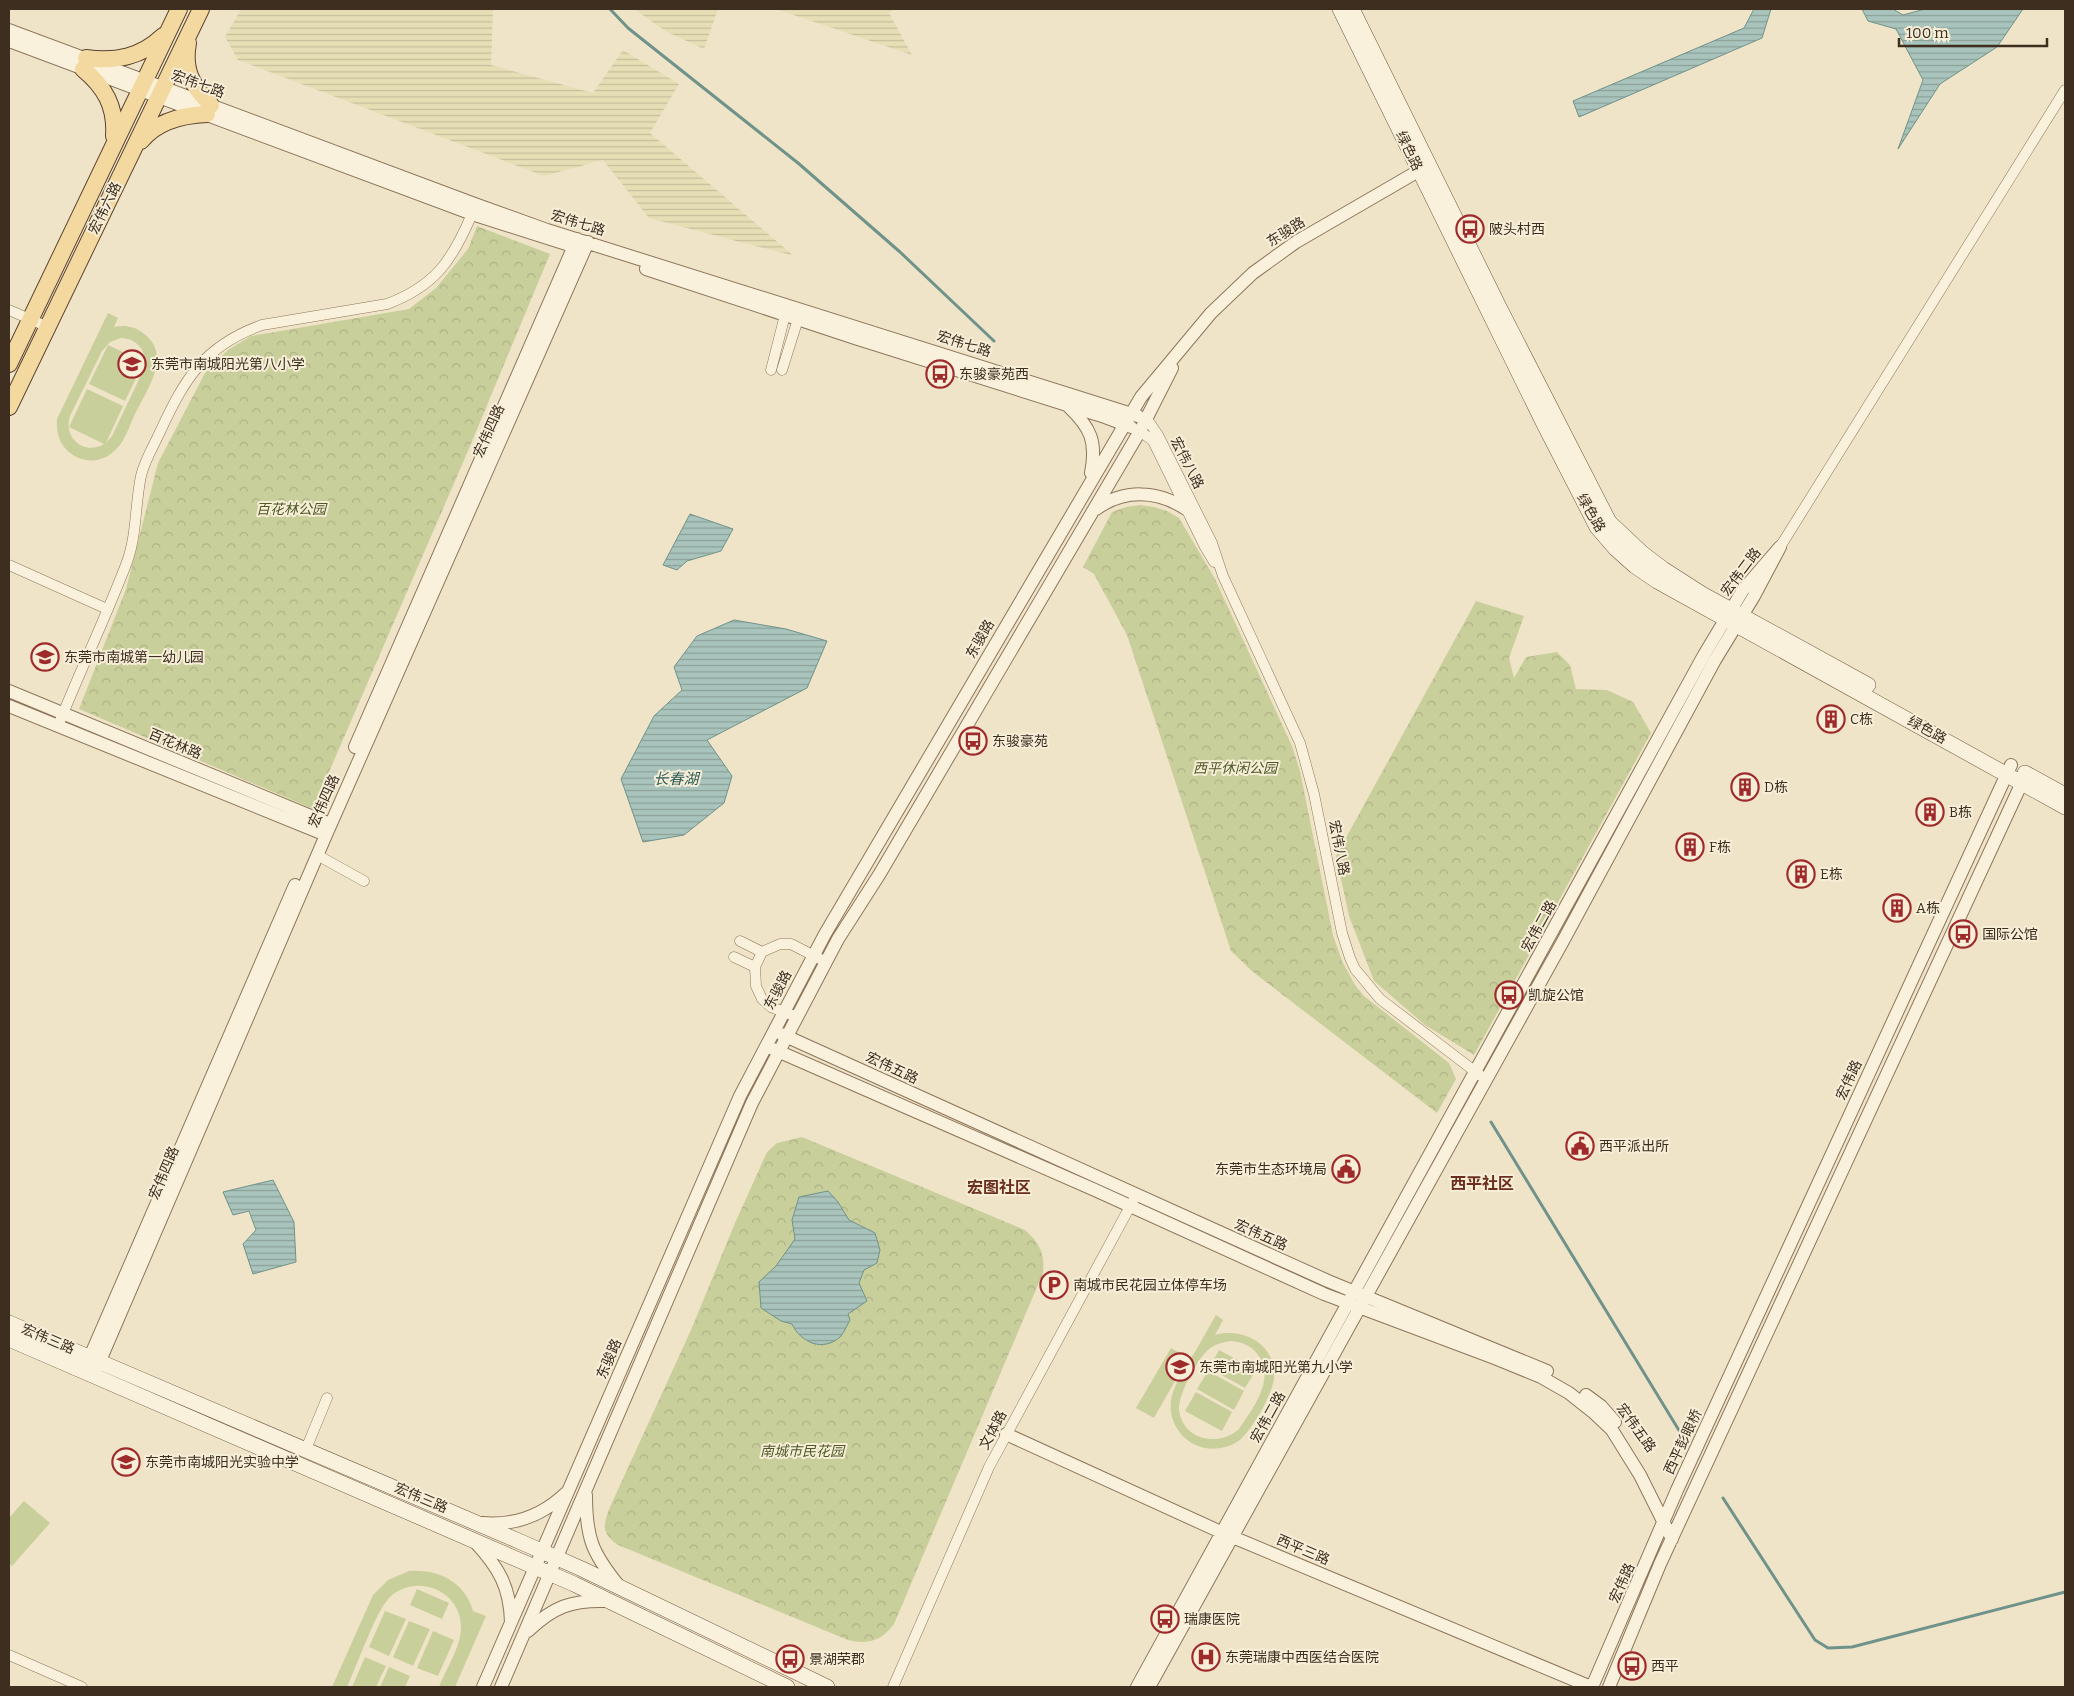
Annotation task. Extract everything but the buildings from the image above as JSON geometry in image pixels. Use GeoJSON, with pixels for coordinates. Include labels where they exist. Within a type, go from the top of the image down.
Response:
{"type":"FeatureCollection","features":[{"type":"Feature","properties":{"kind":"main road","name":"宏伟六路"},"geometry":{"type":"LineString","coordinates":[[9,364],[178,9]]}},
{"type":"Feature","properties":{"kind":"main road","name":"宏伟六路"},"geometry":{"type":"LineString","coordinates":[[9,407],[201,9]]}},
{"type":"Feature","properties":{"kind":"main road","name":"绿色路"},"geometry":{"type":"LineString","coordinates":[[1340,9],[1424,168]]}},
{"type":"Feature","properties":{"kind":"main road","name":"绿色路"},"geometry":{"type":"LineString","coordinates":[[1352,9],[1544,424],[1597,527],[1616,549],[1635,566],[1657,581],[1734,617],[2024,778],[2065,795]]}},
{"type":"Feature","properties":{"kind":"main road"},"geometry":{"type":"LineString","coordinates":[[114,141],[115,124],[112,108],[106,93],[85,64],[122,59],[147,48],[168,31]]}},
{"type":"Feature","properties":{"kind":"main road"},"geometry":{"type":"LineString","coordinates":[[133,151],[144,137],[158,127],[173,119],[209,109],[188,73],[186,54],[190,34]]}},
{"type":"Feature","properties":{"kind":"main road","name":"绿色路"},"geometry":{"type":"LineString","coordinates":[[2024,778],[2065,808]]}},
{"type":"Feature","properties":{"kind":"main road","name":"宏伟三路"},"geometry":{"type":"LineString","coordinates":[[9,1323],[92,1366],[609,1601],[787,1687]]}},
{"type":"Feature","properties":{"kind":"main road","name":"宏伟三路"},"geometry":{"type":"LineString","coordinates":[[9,1339],[92,1366],[306,1449],[550,1554],[826,1687]]}},
{"type":"Feature","properties":{"kind":"street","name":"宏伟七路"},"geometry":{"type":"LineString","coordinates":[[9,30],[85,64],[581,244],[785,315],[1067,405],[1140,431]]}},
{"type":"Feature","properties":{"kind":"street","name":"宏伟七路"},"geometry":{"type":"LineString","coordinates":[[9,42],[85,64]]}},
{"type":"Feature","properties":{"kind":"street"},"geometry":{"type":"LineString","coordinates":[[1780,547],[2065,90]]}},
{"type":"Feature","properties":{"kind":"street","name":"宏伟七路"},"geometry":{"type":"LineString","coordinates":[[209,109],[472,214],[581,244],[1147,419]]}},
{"type":"Feature","properties":{"kind":"street","name":"东骏路"},"geometry":{"type":"LineString","coordinates":[[501,1687],[524,1634],[569,1489],[692,1202],[740,1096],[814,955],[1090,480],[1141,397],[1202,324],[1233,291],[1274,257],[1296,242],[1424,168]]}},
{"type":"Feature","properties":{"kind":"street"},"geometry":{"type":"LineString","coordinates":[[58,726],[128,560],[136,526],[137,499],[142,473],[169,413],[198,365],[221,345],[248,330],[262,325],[386,304],[406,297],[424,286],[450,259],[472,214]]}},
{"type":"Feature","properties":{"kind":"street","name":"宏伟四路"},"geometry":{"type":"LineString","coordinates":[[92,1366],[324,828],[581,244]]}},
{"type":"Feature","properties":{"kind":"street"},"geometry":{"type":"LineString","coordinates":[[9,310],[48,327]]}},
{"type":"Feature","properties":{"kind":"street"},"geometry":{"type":"LineString","coordinates":[[771,370],[785,315]]}},
{"type":"Feature","properties":{"kind":"street"},"geometry":{"type":"LineString","coordinates":[[782,370],[798,319]]}},
{"type":"Feature","properties":{"kind":"street","name":"东骏路"},"geometry":{"type":"LineString","coordinates":[[550,1554],[586,1490],[752,1103],[797,1017],[826,962],[1147,419],[1180,351]]}},
{"type":"Feature","properties":{"kind":"street"},"geometry":{"type":"LineString","coordinates":[[1067,405],[1090,431],[1094,450],[1090,480]]}},
{"type":"Feature","properties":{"kind":"street","name":"宏伟八路"},"geometry":{"type":"LineString","coordinates":[[1147,419],[1169,457],[1212,542],[1223,576]]}},
{"type":"Feature","properties":{"kind":"street","name":"宏伟八路"},"geometry":{"type":"LineString","coordinates":[[1140,431],[1153,441],[1205,546],[1223,576],[1300,743],[1314,794],[1342,933],[1355,969],[1380,999],[1480,1076]]}},
{"type":"Feature","properties":{"kind":"street"},"geometry":{"type":"LineString","coordinates":[[1094,510],[1120,497],[1140,494],[1169,499],[1186,509]]}},
{"type":"Feature","properties":{"kind":"street","name":"宏伟二路"},"geometry":{"type":"LineString","coordinates":[[1138,1687],[1227,1534],[1734,617],[1780,547]]}},
{"type":"Feature","properties":{"kind":"street"},"geometry":{"type":"LineString","coordinates":[[9,565],[107,609]]}},
{"type":"Feature","properties":{"kind":"street","name":"百花林路"},"geometry":{"type":"LineString","coordinates":[[9,691],[324,828]]}},
{"type":"Feature","properties":{"kind":"street","name":"百花林路"},"geometry":{"type":"LineString","coordinates":[[9,706],[324,828]]}},
{"type":"Feature","properties":{"kind":"street","name":"宏伟路"},"geometry":{"type":"LineString","coordinates":[[1716,1408],[2009,770]]}},
{"type":"Feature","properties":{"kind":"street","name":"宏伟路"},"geometry":{"type":"LineString","coordinates":[[1609,1687],[1674,1535],[2024,778]]}},
{"type":"Feature","properties":{"kind":"street","name":"宏伟四路"},"geometry":{"type":"LineString","coordinates":[[92,1366],[317,855],[324,828]]}},
{"type":"Feature","properties":{"kind":"street"},"geometry":{"type":"LineString","coordinates":[[317,855],[364,881]]}},
{"type":"Feature","properties":{"kind":"street"},"geometry":{"type":"LineString","coordinates":[[740,941],[762,952]]}},
{"type":"Feature","properties":{"kind":"street"},"geometry":{"type":"LineString","coordinates":[[797,1017],[771,1007],[762,999],[756,986],[755,967],[762,952],[780,944],[792,944],[826,962]]}},
{"type":"Feature","properties":{"kind":"street"},"geometry":{"type":"LineString","coordinates":[[734,957],[755,967]]}},
{"type":"Feature","properties":{"kind":"street","name":"宏伟五路"},"geometry":{"type":"LineString","coordinates":[[774,1030],[1133,1200],[1356,1301],[1499,1350],[1543,1369],[1574,1386],[1601,1406],[1618,1426],[1648,1470],[1674,1535]]}},
{"type":"Feature","properties":{"kind":"street"},"geometry":{"type":"LineString","coordinates":[[766,1046],[779,1052]]}},
{"type":"Feature","properties":{"kind":"street","name":"宏伟五路"},"geometry":{"type":"LineString","coordinates":[[779,1052],[1133,1200]]}},
{"type":"Feature","properties":{"kind":"street","name":"文体路"},"geometry":{"type":"LineString","coordinates":[[893,1687],[989,1467],[1133,1200]]}},
{"type":"Feature","properties":{"kind":"street"},"geometry":{"type":"LineString","coordinates":[[306,1449],[327,1398]]}},
{"type":"Feature","properties":{"kind":"street","name":"西平彭眼桥"},"geometry":{"type":"LineString","coordinates":[[1678,1490],[1716,1408]]}},
{"type":"Feature","properties":{"kind":"street","name":"西平三路"},"geometry":{"type":"LineString","coordinates":[[1006,1434],[1227,1534],[1591,1687]]}},
{"type":"Feature","properties":{"kind":"street"},"geometry":{"type":"LineString","coordinates":[[476,1522],[496,1524],[515,1522],[536,1515],[553,1505],[569,1489]]}},
{"type":"Feature","properties":{"kind":"street"},"geometry":{"type":"LineString","coordinates":[[586,1490],[588,1534],[596,1554],[620,1588]]}},
{"type":"Feature","properties":{"kind":"street","name":"宏伟路"},"geometry":{"type":"LineString","coordinates":[[1591,1687],[1678,1490]]}},
{"type":"Feature","properties":{"kind":"street","name":"宏伟二路"},"geometry":{"type":"LineString","coordinates":[[1149,1687],[1227,1534]]}},
{"type":"Feature","properties":{"kind":"street"},"geometry":{"type":"LineString","coordinates":[[474,1541],[493,1561],[505,1583],[510,1606],[511,1626]]}},
{"type":"Feature","properties":{"kind":"street","name":"东骏路"},"geometry":{"type":"LineString","coordinates":[[483,1687],[511,1626],[543,1571]]}},
{"type":"Feature","properties":{"kind":"street"},"geometry":{"type":"LineString","coordinates":[[524,1634],[554,1609],[572,1602],[588,1600],[609,1601]]}},
{"type":"Feature","properties":{"kind":"street"},"geometry":{"type":"LineString","coordinates":[[9,1655],[68,1684],[82,1687]]}},
{"type":"Feature","properties":{"kind":"shaded area"},"geometry":{"type":"Polygon","coordinates":[[[241,9],[493,9],[491,65],[593,93],[623,50],[679,84],[650,133],[794,256],[649,218],[603,160],[544,176],[238,60],[225,37],[241,9]]]}},
{"type":"Feature","properties":{"kind":"shaded area"},"geometry":{"type":"Polygon","coordinates":[[[634,9],[718,9],[704,49],[667,32],[634,9]]]}},
{"type":"Feature","properties":{"kind":"shaded area"},"geometry":{"type":"Polygon","coordinates":[[[776,9],[895,9],[889,13],[912,55],[776,9]]]}},
{"type":"Feature","properties":{"kind":"green space","name":"百花林公园"},"geometry":{"type":"Polygon","coordinates":[[[477,226],[550,254],[468,451],[313,809],[79,709],[126,589],[158,463],[205,373],[228,350],[251,336],[409,309],[436,288],[468,249],[477,226]]]}},
{"type":"Feature","properties":{"kind":"green space"},"geometry":{"type":"Polygon","coordinates":[[[108,313],[118,318],[114,327],[133,327],[152,342],[156,351],[157,362],[155,372],[126,435],[112,453],[98,460],[78,458],[73,455],[60,440],[57,430],[57,419],[108,313]],[[121,338],[110,342],[102,351],[70,416],[69,427],[87,389],[123,406],[106,443],[112,436],[145,364],[141,348],[137,344],[121,338]],[[69,427],[72,438],[83,446],[89,448],[104,444],[69,427]]]}},
{"type":"Feature","properties":{"kind":"green space"},"geometry":{"type":"Polygon","coordinates":[[[108,345],[144,362],[125,401],[89,384],[108,345]]]}},
{"type":"Feature","properties":{"kind":"green space","name":"西平休闲公园"},"geometry":{"type":"Polygon","coordinates":[[[1140,505],[1167,511],[1179,518],[1215,579],[1292,746],[1300,771],[1333,935],[1342,961],[1355,985],[1364,996],[1449,1063],[1456,1079],[1437,1113],[1253,972],[1231,951],[1127,635],[1094,574],[1083,567],[1112,512],[1140,505]]]}},
{"type":"Feature","properties":{"kind":"green space"},"geometry":{"type":"Polygon","coordinates":[[[1476,601],[1524,616],[1509,658],[1514,678],[1526,657],[1557,652],[1570,665],[1576,689],[1607,690],[1633,702],[1651,733],[1474,1055],[1425,1025],[1374,981],[1349,916],[1336,856],[1476,601]]]}},
{"type":"Feature","properties":{"kind":"green space","name":"南城市民花园"},"geometry":{"type":"Polygon","coordinates":[[[802,1137],[1025,1230],[1038,1244],[1043,1260],[1043,1273],[894,1624],[879,1638],[868,1642],[848,1640],[618,1545],[612,1541],[605,1528],[610,1507],[691,1330],[735,1223],[767,1152],[777,1143],[802,1137]]]}},
{"type":"Feature","properties":{"kind":"green space"},"geometry":{"type":"Polygon","coordinates":[[[1216,1315],[1223,1320],[1215,1335],[1237,1334],[1247,1336],[1256,1341],[1270,1357],[1274,1367],[1274,1379],[1266,1402],[1246,1434],[1232,1445],[1211,1449],[1193,1444],[1180,1433],[1172,1418],[1171,1401],[1176,1385],[1216,1315]],[[1231,1341],[1214,1346],[1204,1354],[1194,1369],[1182,1396],[1179,1410],[1182,1420],[1187,1429],[1203,1438],[1222,1438],[1231,1435],[1239,1429],[1256,1403],[1264,1383],[1265,1373],[1258,1355],[1243,1343],[1231,1341]]]}},
{"type":"Feature","properties":{"kind":"green space"},"geometry":{"type":"Polygon","coordinates":[[[1171,1348],[1188,1358],[1154,1418],[1136,1408],[1171,1348]]]}},
{"type":"Feature","properties":{"kind":"green space"},"geometry":{"type":"Polygon","coordinates":[[[1219,1350],[1256,1370],[1245,1388],[1209,1368],[1219,1350]]]}},
{"type":"Feature","properties":{"kind":"green space"},"geometry":{"type":"Polygon","coordinates":[[[1208,1371],[1244,1391],[1234,1410],[1197,1389],[1208,1371]]]}},
{"type":"Feature","properties":{"kind":"green space"},"geometry":{"type":"Polygon","coordinates":[[[1196,1392],[1232,1412],[1222,1431],[1185,1411],[1196,1392]]]}},
{"type":"Feature","properties":{"kind":"green space"},"geometry":{"type":"Polygon","coordinates":[[[24,1501],[50,1523],[12,1566],[9,1563],[9,1518],[24,1501]]]}},
{"type":"Feature","properties":{"kind":"green space"},"geometry":{"type":"Polygon","coordinates":[[[409,1571],[430,1572],[448,1579],[464,1592],[473,1611],[486,1616],[455,1687],[439,1687],[459,1642],[461,1627],[459,1614],[453,1603],[435,1589],[411,1586],[400,1590],[389,1598],[384,1605],[372,1627],[347,1687],[332,1687],[373,1595],[388,1580],[409,1571]]]}},
{"type":"Feature","properties":{"kind":"green space"},"geometry":{"type":"Polygon","coordinates":[[[417,1589],[449,1603],[442,1619],[410,1605],[417,1589]]]}},
{"type":"Feature","properties":{"kind":"green space"},"geometry":{"type":"Polygon","coordinates":[[[385,1611],[406,1619],[389,1656],[369,1647],[385,1611]]]}},
{"type":"Feature","properties":{"kind":"green space"},"geometry":{"type":"Polygon","coordinates":[[[409,1621],[430,1629],[413,1666],[393,1657],[409,1621]]]}},
{"type":"Feature","properties":{"kind":"green space"},"geometry":{"type":"Polygon","coordinates":[[[433,1631],[454,1640],[438,1676],[417,1668],[433,1631]]]}},
{"type":"Feature","properties":{"kind":"green space"},"geometry":{"type":"Polygon","coordinates":[[[365,1657],[386,1666],[376,1687],[352,1687],[365,1657]]]}},
{"type":"Feature","properties":{"kind":"green space"},"geometry":{"type":"Polygon","coordinates":[[[389,1667],[410,1676],[405,1687],[380,1687],[389,1667]]]}},
{"type":"Feature","properties":{"kind":"water"},"geometry":{"type":"Polygon","coordinates":[[[1754,9],[1771,9],[1762,38],[1579,117],[1573,101],[1744,28],[1754,9]]]}},
{"type":"Feature","properties":{"kind":"water"},"geometry":{"type":"Polygon","coordinates":[[[1862,9],[1893,9],[1903,15],[1925,9],[2023,9],[1997,47],[1940,84],[1898,149],[1923,80],[1896,29],[1868,21],[1862,9]]]}},
{"type":"Feature","properties":{"kind":"water"},"geometry":{"type":"Polygon","coordinates":[[[690,514],[733,529],[721,551],[687,561],[677,570],[663,565],[690,514]]]}},
{"type":"Feature","properties":{"kind":"water","name":"长春湖"},"geometry":{"type":"Polygon","coordinates":[[[734,620],[786,629],[827,641],[807,688],[707,740],[732,776],[724,803],[684,835],[643,842],[621,779],[654,716],[682,690],[674,667],[697,636],[734,620]]]}},
{"type":"Feature","properties":{"kind":"water"},"geometry":{"type":"Polygon","coordinates":[[[273,1180],[294,1222],[296,1262],[253,1274],[243,1244],[256,1230],[249,1211],[233,1215],[223,1192],[273,1180]]]}},
{"type":"Feature","properties":{"kind":"water"},"geometry":{"type":"Polygon","coordinates":[[[828,1191],[838,1202],[849,1220],[875,1233],[880,1250],[877,1263],[864,1270],[859,1283],[867,1301],[848,1314],[850,1320],[840,1337],[833,1342],[820,1344],[807,1340],[796,1331],[792,1324],[781,1321],[761,1308],[759,1282],[776,1266],[795,1239],[792,1220],[799,1197],[828,1191]]]}},
{"type":"Feature","properties":{"kind":"waterway"},"geometry":{"type":"LineString","coordinates":[[610,9],[628,28],[798,163],[900,252],[994,341]]}},
{"type":"Feature","properties":{"kind":"waterway"},"geometry":{"type":"LineString","coordinates":[[1491,1122],[1680,1432]]}},
{"type":"Feature","properties":{"kind":"waterway"},"geometry":{"type":"LineString","coordinates":[[1723,1498],[1815,1640],[1828,1648],[1852,1647],[2065,1592]]}},
{"type":"Feature","properties":{"kind":"place","name":"陂头村西"},"geometry":{"type":"Point","coordinates":[1470,229]}},
{"type":"Feature","properties":{"kind":"place","name":"东莞市南城阳光第八小学"},"geometry":{"type":"Point","coordinates":[132,364]}},
{"type":"Feature","properties":{"kind":"place","name":"东骏豪苑西"},"geometry":{"type":"Point","coordinates":[940,374]}},
{"type":"Feature","properties":{"kind":"place","name":"东莞市南城第一幼儿园"},"geometry":{"type":"Point","coordinates":[45,657]}},
{"type":"Feature","properties":{"kind":"place","name":"C栋"},"geometry":{"type":"Point","coordinates":[1831,719]}},
{"type":"Feature","properties":{"kind":"place","name":"东骏豪苑"},"geometry":{"type":"Point","coordinates":[973,741]}},
{"type":"Feature","properties":{"kind":"place","name":"D栋"},"geometry":{"type":"Point","coordinates":[1745,787]}},
{"type":"Feature","properties":{"kind":"place","name":"B栋"},"geometry":{"type":"Point","coordinates":[1930,812]}},
{"type":"Feature","properties":{"kind":"place","name":"F栋"},"geometry":{"type":"Point","coordinates":[1690,847]}},
{"type":"Feature","properties":{"kind":"place","name":"E栋"},"geometry":{"type":"Point","coordinates":[1801,874]}},
{"type":"Feature","properties":{"kind":"place","name":"A栋"},"geometry":{"type":"Point","coordinates":[1897,908]}},
{"type":"Feature","properties":{"kind":"place","name":"国际公馆"},"geometry":{"type":"Point","coordinates":[1963,934]}},
{"type":"Feature","properties":{"kind":"place","name":"凯旋公馆"},"geometry":{"type":"Point","coordinates":[1509,995]}},
{"type":"Feature","properties":{"kind":"place","name":"西平派出所"},"geometry":{"type":"Point","coordinates":[1580,1146]}},
{"type":"Feature","properties":{"kind":"place","name":"东莞市生态环境局"},"geometry":{"type":"Point","coordinates":[1346,1169]}},
{"type":"Feature","properties":{"kind":"place","name":"南城市民花园立体停车场"},"geometry":{"type":"Point","coordinates":[1054,1285]}},
{"type":"Feature","properties":{"kind":"place","name":"东莞市南城阳光第九小学"},"geometry":{"type":"Point","coordinates":[1180,1367]}},
{"type":"Feature","properties":{"kind":"place","name":"东莞市南城阳光实验中学"},"geometry":{"type":"Point","coordinates":[126,1462]}},
{"type":"Feature","properties":{"kind":"place","name":"瑞康医院"},"geometry":{"type":"Point","coordinates":[1165,1619]}},
{"type":"Feature","properties":{"kind":"place","name":"东莞瑞康中西医结合医院"},"geometry":{"type":"Point","coordinates":[1206,1657]}},
{"type":"Feature","properties":{"kind":"place","name":"景湖荣郡"},"geometry":{"type":"Point","coordinates":[790,1659]}},
{"type":"Feature","properties":{"kind":"place","name":"西平"},"geometry":{"type":"Point","coordinates":[1632,1666]}},
{"type":"Feature","properties":{"kind":"district","name":"西平社区"},"geometry":{"type":"Point","coordinates":[1482,1183]}},
{"type":"Feature","properties":{"kind":"district","name":"宏图社区"},"geometry":{"type":"Point","coordinates":[999,1187]}}]}
